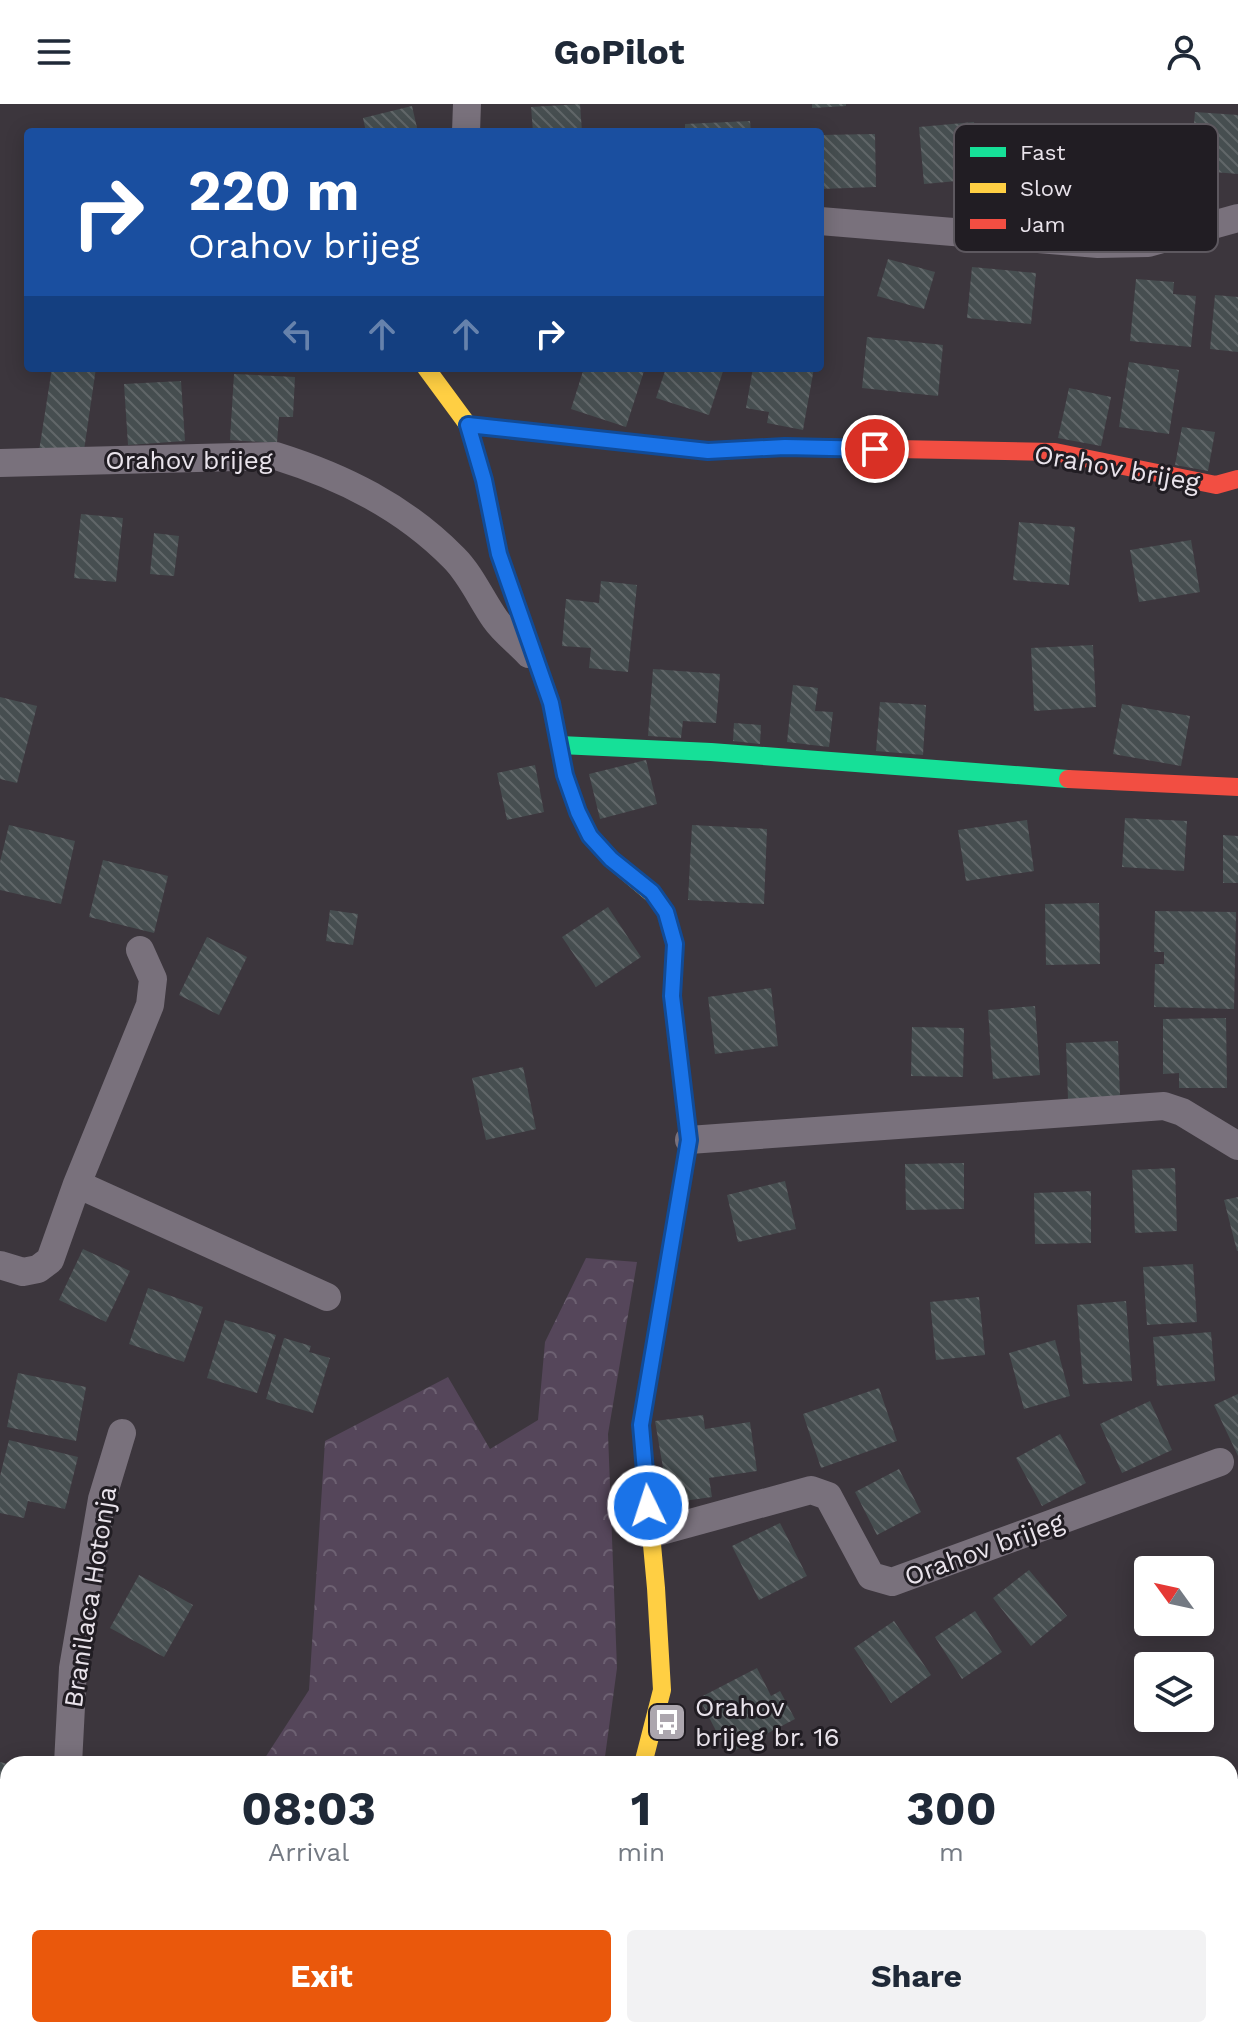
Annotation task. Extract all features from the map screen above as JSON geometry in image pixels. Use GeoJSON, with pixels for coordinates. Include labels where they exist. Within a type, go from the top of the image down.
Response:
{"type":"FeatureCollection","features":[{"type":"Feature","properties":{"kind":"street"},"geometry":{"type":"LineString","coordinates":[[466,128],[467,104]]}},
{"type":"Feature","properties":{"kind":"street"},"geometry":{"type":"LineString","coordinates":[[1218,224],[1238,218]]}},
{"type":"Feature","properties":{"kind":"street"},"geometry":{"type":"LineString","coordinates":[[824,221],[954,232]]}},
{"type":"Feature","properties":{"kind":"street","name":"Orahov brijeg"},"geometry":{"type":"LineString","coordinates":[[429,372],[468,425],[484,480],[499,554],[551,703],[565,775],[590,836],[611,859],[652,892],[666,912],[675,944],[672,996],[689,1140],[641,1425],[662,1690],[645,1756]]}},
{"type":"Feature","properties":{"kind":"street","name":"Orahov brijeg"},"geometry":{"type":"LineString","coordinates":[[468,425],[708,451],[785,447],[1055,452],[1216,485],[1238,479]]}},
{"type":"Feature","properties":{"kind":"street","name":"Orahov brijeg"},"geometry":{"type":"LineString","coordinates":[[0,463],[276,456],[317,469],[367,491],[410,518],[457,559],[497,622],[538,663]]}},
{"type":"Feature","properties":{"kind":"street"},"geometry":{"type":"LineString","coordinates":[[560,745],[711,752],[1023,777],[1238,787]]}},
{"type":"Feature","properties":{"kind":"street"},"geometry":{"type":"LineString","coordinates":[[0,1265],[23,1272],[38,1269],[50,1260],[77,1184],[150,1005],[153,979],[140,950]]}},
{"type":"Feature","properties":{"kind":"street"},"geometry":{"type":"LineString","coordinates":[[689,1140],[1164,1106],[1182,1112],[1238,1146]]}},
{"type":"Feature","properties":{"kind":"street"},"geometry":{"type":"LineString","coordinates":[[77,1184],[327,1297]]}},
{"type":"Feature","properties":{"kind":"street","name":"Branilaca Hotonja"},"geometry":{"type":"LineString","coordinates":[[69,1756],[76,1652],[102,1499],[122,1433]]}},
{"type":"Feature","properties":{"kind":"street","name":"Orahov brijeg"},"geometry":{"type":"LineString","coordinates":[[650,1534],[811,1490],[828,1496],[871,1576],[892,1582],[1220,1462]]}},
{"type":"Feature","properties":{"kind":"green space"},"geometry":{"type":"Polygon","coordinates":[[[586,1258],[637,1262],[608,1434],[617,1668],[605,1756],[266,1756],[309,1690],[325,1441],[448,1377],[490,1449],[538,1420],[545,1342],[586,1258]]]}},
{"type":"Feature","properties":{"kind":"building"},"geometry":{"type":"Polygon","coordinates":[[[580,104],[582,128],[533,128],[531,107],[580,104]]]}},
{"type":"Feature","properties":{"kind":"building"},"geometry":{"type":"Polygon","coordinates":[[[812,104],[846,104],[846,106],[812,108],[812,104]]]}},
{"type":"Feature","properties":{"kind":"building"},"geometry":{"type":"Polygon","coordinates":[[[412,106],[417,128],[365,128],[363,118],[412,106]]]}},
{"type":"Feature","properties":{"kind":"building"},"geometry":{"type":"Polygon","coordinates":[[[1195,112],[1238,115],[1238,174],[1218,172],[1218,124],[1194,124],[1195,112]]]}},
{"type":"Feature","properties":{"kind":"building"},"geometry":{"type":"Polygon","coordinates":[[[750,121],[751,128],[685,128],[685,124],[750,121]]]}},
{"type":"Feature","properties":{"kind":"building"},"geometry":{"type":"Polygon","coordinates":[[[974,122],[954,124],[954,181],[924,184],[919,127],[974,122]]]}},
{"type":"Feature","properties":{"kind":"building"},"geometry":{"type":"Polygon","coordinates":[[[875,134],[876,187],[824,189],[824,135],[875,134]]]}},
{"type":"Feature","properties":{"kind":"building"},"geometry":{"type":"Polygon","coordinates":[[[888,259],[935,272],[924,309],[877,296],[888,259]]]}},
{"type":"Feature","properties":{"kind":"building"},"geometry":{"type":"Polygon","coordinates":[[[972,267],[1036,273],[1031,324],[967,318],[972,267]]]}},
{"type":"Feature","properties":{"kind":"building"},"geometry":{"type":"Polygon","coordinates":[[[1136,279],[1174,282],[1173,294],[1196,296],[1191,347],[1130,341],[1136,279]]]}},
{"type":"Feature","properties":{"kind":"building"},"geometry":{"type":"Polygon","coordinates":[[[1215,295],[1238,297],[1238,352],[1210,349],[1215,295]]]}},
{"type":"Feature","properties":{"kind":"building"},"geometry":{"type":"Polygon","coordinates":[[[867,337],[943,345],[938,396],[862,388],[867,337]]]}},
{"type":"Feature","properties":{"kind":"building"},"geometry":{"type":"Polygon","coordinates":[[[1129,362],[1179,370],[1169,434],[1119,427],[1129,362]]]}},
{"type":"Feature","properties":{"kind":"building"},"geometry":{"type":"Polygon","coordinates":[[[51,372],[95,372],[83,457],[39,451],[51,372]]]}},
{"type":"Feature","properties":{"kind":"building"},"geometry":{"type":"Polygon","coordinates":[[[583,372],[644,372],[626,427],[571,409],[583,372]]]}},
{"type":"Feature","properties":{"kind":"building"},"geometry":{"type":"Polygon","coordinates":[[[665,372],[723,372],[709,415],[656,398],[665,372]]]}},
{"type":"Feature","properties":{"kind":"building"},"geometry":{"type":"Polygon","coordinates":[[[752,372],[813,372],[803,430],[767,423],[769,412],[746,408],[752,372]]]}},
{"type":"Feature","properties":{"kind":"building"},"geometry":{"type":"Polygon","coordinates":[[[234,374],[295,377],[293,417],[279,417],[277,443],[230,440],[234,374]]]}},
{"type":"Feature","properties":{"kind":"building"},"geometry":{"type":"Polygon","coordinates":[[[181,381],[185,441],[128,445],[124,384],[181,381]]]}},
{"type":"Feature","properties":{"kind":"building"},"geometry":{"type":"Polygon","coordinates":[[[1069,388],[1111,397],[1101,446],[1058,438],[1069,388]]]}},
{"type":"Feature","properties":{"kind":"building"},"geometry":{"type":"Polygon","coordinates":[[[1182,427],[1215,432],[1208,471],[1175,465],[1182,427]]]}},
{"type":"Feature","properties":{"kind":"building"},"geometry":{"type":"Polygon","coordinates":[[[81,514],[123,518],[116,582],[74,578],[81,514]]]}},
{"type":"Feature","properties":{"kind":"building"},"geometry":{"type":"Polygon","coordinates":[[[1019,522],[1075,527],[1069,585],[1013,580],[1019,522]]]}},
{"type":"Feature","properties":{"kind":"building"},"geometry":{"type":"Polygon","coordinates":[[[154,533],[179,536],[174,576],[150,574],[154,533]]]}},
{"type":"Feature","properties":{"kind":"building"},"geometry":{"type":"Polygon","coordinates":[[[1191,540],[1200,592],[1139,602],[1130,550],[1191,540]]]}},
{"type":"Feature","properties":{"kind":"building"},"geometry":{"type":"Polygon","coordinates":[[[601,581],[637,585],[628,672],[589,668],[591,648],[562,646],[566,599],[599,603],[601,581]]]}},
{"type":"Feature","properties":{"kind":"building"},"geometry":{"type":"Polygon","coordinates":[[[1093,645],[1096,707],[1034,711],[1031,648],[1093,645]]]}},
{"type":"Feature","properties":{"kind":"building"},"geometry":{"type":"Polygon","coordinates":[[[653,669],[720,674],[716,723],[683,721],[681,738],[648,736],[653,669]]]}},
{"type":"Feature","properties":{"kind":"building"},"geometry":{"type":"Polygon","coordinates":[[[793,685],[818,688],[815,711],[833,712],[829,747],[787,742],[793,685]]]}},
{"type":"Feature","properties":{"kind":"building"},"geometry":{"type":"Polygon","coordinates":[[[0,697],[37,706],[17,783],[0,779],[0,697]]]}},
{"type":"Feature","properties":{"kind":"building"},"geometry":{"type":"Polygon","coordinates":[[[880,702],[926,705],[923,755],[876,751],[880,702]]]}},
{"type":"Feature","properties":{"kind":"building"},"geometry":{"type":"Polygon","coordinates":[[[1122,704],[1190,716],[1181,766],[1113,754],[1122,704]]]}},
{"type":"Feature","properties":{"kind":"building"},"geometry":{"type":"Polygon","coordinates":[[[734,723],[761,725],[760,744],[733,741],[734,723]]]}},
{"type":"Feature","properties":{"kind":"building"},"geometry":{"type":"Polygon","coordinates":[[[646,760],[657,804],[600,819],[589,774],[646,760]]]}},
{"type":"Feature","properties":{"kind":"building"},"geometry":{"type":"Polygon","coordinates":[[[535,765],[544,812],[507,820],[497,773],[535,765]]]}},
{"type":"Feature","properties":{"kind":"building"},"geometry":{"type":"Polygon","coordinates":[[[1125,818],[1187,821],[1184,871],[1122,867],[1125,818]]]}},
{"type":"Feature","properties":{"kind":"building"},"geometry":{"type":"Polygon","coordinates":[[[1027,820],[1034,871],[966,881],[958,830],[1027,820]]]}},
{"type":"Feature","properties":{"kind":"building"},"geometry":{"type":"Polygon","coordinates":[[[9,825],[75,841],[61,904],[0,890],[0,862],[9,825]]]}},
{"type":"Feature","properties":{"kind":"building"},"geometry":{"type":"Polygon","coordinates":[[[692,825],[767,829],[764,904],[688,900],[692,825]]]}},
{"type":"Feature","properties":{"kind":"building"},"geometry":{"type":"Polygon","coordinates":[[[1223,835],[1238,836],[1238,883],[1223,883],[1223,835]]]}},
{"type":"Feature","properties":{"kind":"building"},"geometry":{"type":"Polygon","coordinates":[[[103,860],[168,876],[154,933],[89,917],[103,860]]]}},
{"type":"Feature","properties":{"kind":"building"},"geometry":{"type":"Polygon","coordinates":[[[1099,903],[1100,964],[1046,965],[1045,904],[1099,903]]]}},
{"type":"Feature","properties":{"kind":"building"},"geometry":{"type":"Polygon","coordinates":[[[608,907],[641,957],[596,987],[562,937],[608,907]]]}},
{"type":"Feature","properties":{"kind":"building"},"geometry":{"type":"Polygon","coordinates":[[[330,910],[358,914],[353,945],[326,941],[330,910]]]}},
{"type":"Feature","properties":{"kind":"building"},"geometry":{"type":"Polygon","coordinates":[[[1155,911],[1236,912],[1234,1009],[1154,1007],[1155,964],[1164,964],[1164,952],[1154,952],[1155,911]]]}},
{"type":"Feature","properties":{"kind":"building"},"geometry":{"type":"Polygon","coordinates":[[[207,937],[247,957],[219,1015],[179,995],[207,937]]]}},
{"type":"Feature","properties":{"kind":"building"},"geometry":{"type":"Polygon","coordinates":[[[771,988],[778,1046],[715,1054],[708,997],[771,988]]]}},
{"type":"Feature","properties":{"kind":"building"},"geometry":{"type":"Polygon","coordinates":[[[1035,1006],[1040,1075],[993,1079],[988,1010],[1035,1006]]]}},
{"type":"Feature","properties":{"kind":"building"},"geometry":{"type":"Polygon","coordinates":[[[1226,1018],[1227,1088],[1179,1088],[1179,1073],[1163,1074],[1163,1019],[1226,1018]]]}},
{"type":"Feature","properties":{"kind":"building"},"geometry":{"type":"Polygon","coordinates":[[[912,1027],[964,1028],[963,1077],[911,1076],[912,1027]]]}},
{"type":"Feature","properties":{"kind":"building"},"geometry":{"type":"Polygon","coordinates":[[[1118,1041],[1120,1096],[1068,1099],[1066,1043],[1118,1041]]]}},
{"type":"Feature","properties":{"kind":"building"},"geometry":{"type":"Polygon","coordinates":[[[523,1067],[536,1129],[486,1140],[472,1078],[523,1067]]]}},
{"type":"Feature","properties":{"kind":"building"},"geometry":{"type":"Polygon","coordinates":[[[964,1163],[964,1209],[906,1210],[905,1164],[964,1163]]]}},
{"type":"Feature","properties":{"kind":"building"},"geometry":{"type":"Polygon","coordinates":[[[1175,1168],[1177,1231],[1135,1233],[1132,1170],[1175,1168]]]}},
{"type":"Feature","properties":{"kind":"building"},"geometry":{"type":"Polygon","coordinates":[[[785,1181],[796,1229],[738,1242],[727,1195],[785,1181]]]}},
{"type":"Feature","properties":{"kind":"building"},"geometry":{"type":"Polygon","coordinates":[[[1091,1191],[1091,1243],[1035,1244],[1034,1193],[1091,1191]]]}},
{"type":"Feature","properties":{"kind":"building"},"geometry":{"type":"Polygon","coordinates":[[[1238,1197],[1238,1251],[1237,1251],[1224,1200],[1238,1197]]]}},
{"type":"Feature","properties":{"kind":"building"},"geometry":{"type":"Polygon","coordinates":[[[83,1249],[130,1271],[106,1322],[59,1300],[83,1249]]]}},
{"type":"Feature","properties":{"kind":"building"},"geometry":{"type":"Polygon","coordinates":[[[1193,1264],[1197,1322],[1147,1325],[1143,1267],[1193,1264]]]}},
{"type":"Feature","properties":{"kind":"building"},"geometry":{"type":"Polygon","coordinates":[[[148,1288],[203,1307],[184,1362],[129,1344],[148,1288]]]}},
{"type":"Feature","properties":{"kind":"building"},"geometry":{"type":"Polygon","coordinates":[[[979,1297],[985,1355],[936,1360],[930,1302],[979,1297]]]}},
{"type":"Feature","properties":{"kind":"building"},"geometry":{"type":"Polygon","coordinates":[[[1126,1301],[1132,1381],[1083,1384],[1077,1305],[1126,1301]]]}},
{"type":"Feature","properties":{"kind":"building"},"geometry":{"type":"Polygon","coordinates":[[[225,1320],[276,1335],[257,1393],[207,1378],[225,1320]]]}},
{"type":"Feature","properties":{"kind":"building"},"geometry":{"type":"Polygon","coordinates":[[[1211,1332],[1215,1381],[1157,1386],[1153,1337],[1211,1332]]]}},
{"type":"Feature","properties":{"kind":"building"},"geometry":{"type":"Polygon","coordinates":[[[284,1338],[311,1346],[309,1352],[330,1358],[313,1413],[266,1399],[284,1338]]]}},
{"type":"Feature","properties":{"kind":"building"},"geometry":{"type":"Polygon","coordinates":[[[1055,1340],[1070,1396],[1024,1409],[1009,1353],[1055,1340]]]}},
{"type":"Feature","properties":{"kind":"building"},"geometry":{"type":"Polygon","coordinates":[[[18,1373],[86,1387],[76,1441],[7,1427],[18,1373]]]}},
{"type":"Feature","properties":{"kind":"building"},"geometry":{"type":"Polygon","coordinates":[[[879,1388],[897,1441],[821,1468],[803,1414],[879,1388]]]}},
{"type":"Feature","properties":{"kind":"building"},"geometry":{"type":"Polygon","coordinates":[[[1238,1394],[1238,1456],[1214,1405],[1238,1394]]]}},
{"type":"Feature","properties":{"kind":"building"},"geometry":{"type":"Polygon","coordinates":[[[1150,1401],[1172,1450],[1122,1473],[1100,1424],[1150,1401]]]}},
{"type":"Feature","properties":{"kind":"building"},"geometry":{"type":"Polygon","coordinates":[[[703,1415],[705,1429],[750,1422],[757,1471],[709,1478],[712,1497],[669,1503],[655,1421],[703,1415]]]}},
{"type":"Feature","properties":{"kind":"building"},"geometry":{"type":"Polygon","coordinates":[[[1060,1434],[1086,1483],[1042,1506],[1016,1458],[1060,1434]]]}},
{"type":"Feature","properties":{"kind":"building"},"geometry":{"type":"Polygon","coordinates":[[[9,1440],[78,1457],[65,1509],[28,1501],[24,1518],[0,1513],[0,1476],[9,1440]]]}},
{"type":"Feature","properties":{"kind":"building"},"geometry":{"type":"Polygon","coordinates":[[[899,1469],[921,1512],[877,1535],[855,1492],[899,1469]]]}},
{"type":"Feature","properties":{"kind":"building"},"geometry":{"type":"Polygon","coordinates":[[[780,1523],[807,1576],[759,1600],[732,1546],[780,1523]]]}},
{"type":"Feature","properties":{"kind":"building"},"geometry":{"type":"Polygon","coordinates":[[[1029,1570],[1067,1616],[1031,1646],[993,1598],[1029,1570]]]}},
{"type":"Feature","properties":{"kind":"building"},"geometry":{"type":"Polygon","coordinates":[[[139,1575],[193,1605],[164,1657],[110,1628],[139,1575]]]}},
{"type":"Feature","properties":{"kind":"building"},"geometry":{"type":"Polygon","coordinates":[[[975,1611],[1002,1652],[962,1679],[935,1637],[975,1611]]]}},
{"type":"Feature","properties":{"kind":"building"},"geometry":{"type":"Polygon","coordinates":[[[894,1621],[931,1675],[891,1703],[854,1648],[894,1621]]]}},
{"type":"Feature","properties":{"kind":"building"},"geometry":{"type":"Polygon","coordinates":[[[757,1668],[771,1696],[780,1691],[795,1719],[728,1754],[699,1698],[757,1668]]]}},
{"type":"Feature","properties":{"kind":"traffic: fast"},"geometry":{"type":"LineString","coordinates":[[468,425],[708,451],[787,447]]}},
{"type":"Feature","properties":{"kind":"traffic: fast"},"geometry":{"type":"LineString","coordinates":[[560,745],[711,752],[1068,779]]}},
{"type":"Feature","properties":{"kind":"traffic: slow"},"geometry":{"type":"LineString","coordinates":[[429,372],[468,425],[484,480],[499,554],[551,703],[565,775],[578,812],[590,836],[611,859],[655,896]]}},
{"type":"Feature","properties":{"kind":"traffic: slow"},"geometry":{"type":"LineString","coordinates":[[645,1756],[662,1690],[641,1425],[673,1235]]}},
{"type":"Feature","properties":{"kind":"traffic: jam"},"geometry":{"type":"LineString","coordinates":[[787,447],[1055,452],[1216,485],[1238,479]]}},
{"type":"Feature","properties":{"kind":"traffic: jam"},"geometry":{"type":"LineString","coordinates":[[1068,779],[1238,787]]}},
{"type":"Feature","properties":{"kind":"traffic: jam"},"geometry":{"type":"LineString","coordinates":[[655,896],[666,912],[675,944],[672,996],[689,1140],[673,1235]]}},
{"type":"Feature","properties":{"kind":"place","name":"Orahov brijeg br. 16"},"geometry":{"type":"Point","coordinates":[667,1722]}},
{"type":"Feature","properties":{"kind":"route"},"geometry":{"type":"LineString","coordinates":[[648,1506],[641,1425],[689,1140],[675,1038],[672,996],[675,944],[666,912],[652,892],[611,859],[590,836],[578,812],[565,775],[551,703],[499,554],[484,480],[468,425],[708,451],[785,447],[875,449]]}}]}
